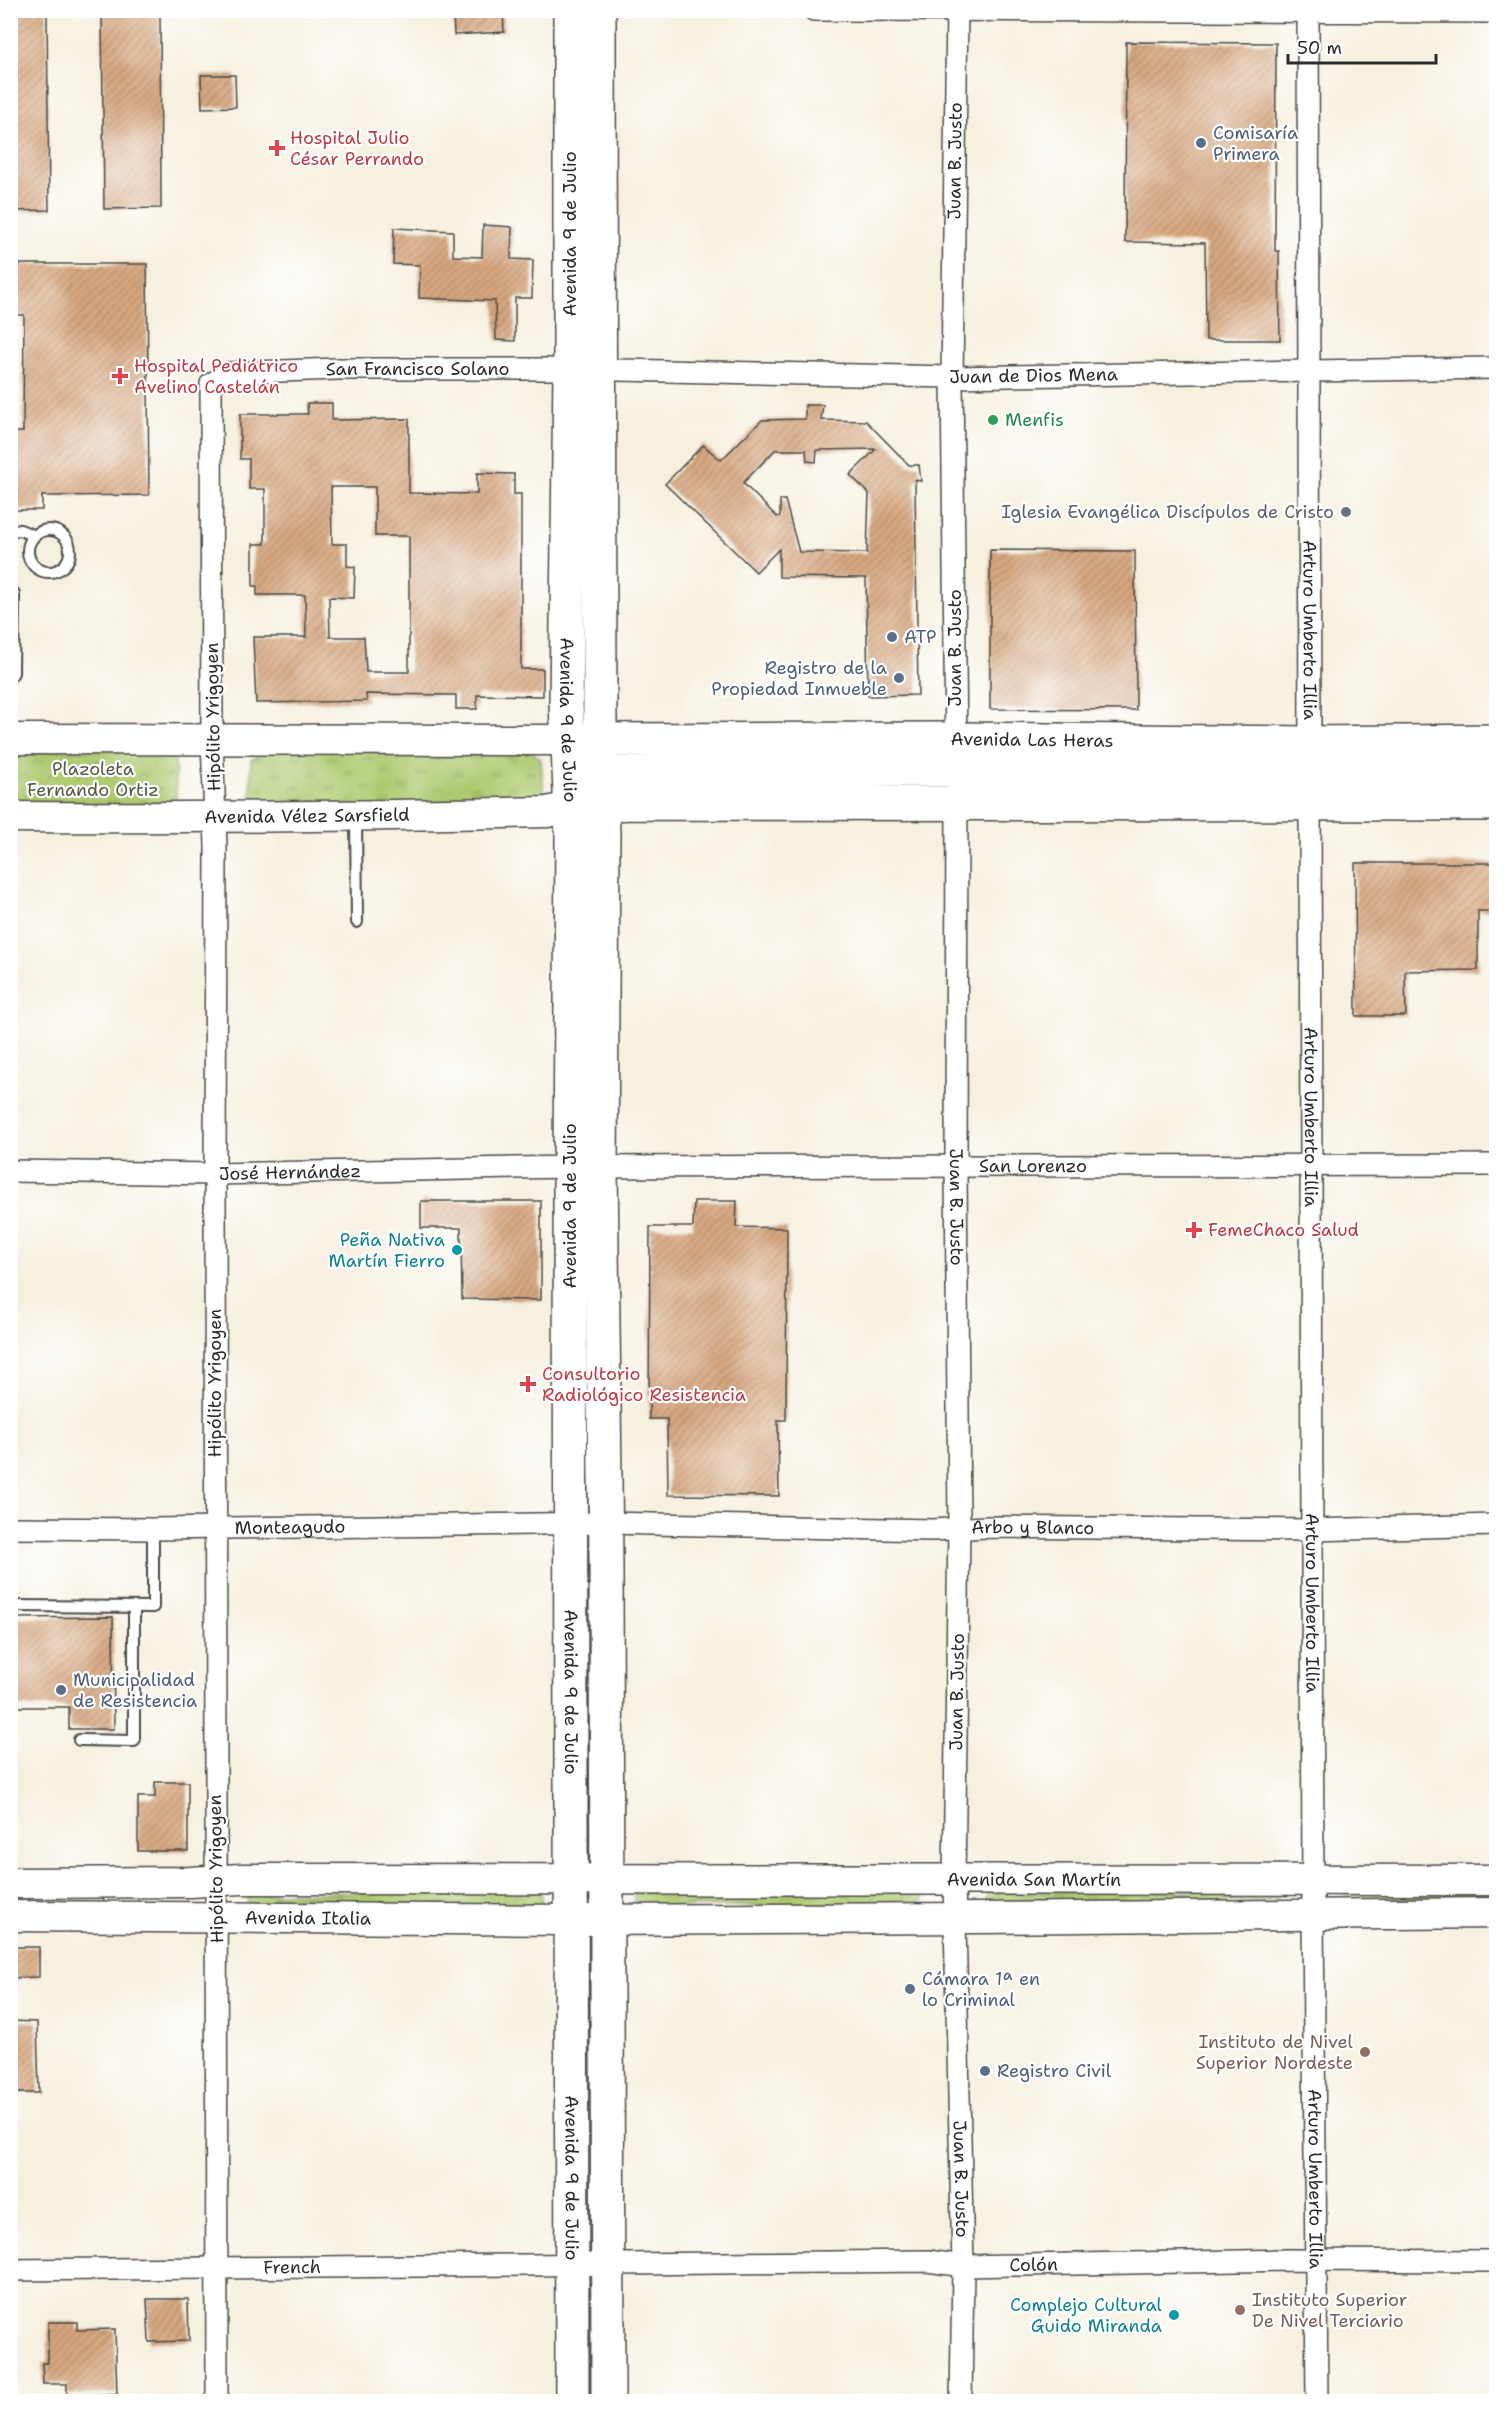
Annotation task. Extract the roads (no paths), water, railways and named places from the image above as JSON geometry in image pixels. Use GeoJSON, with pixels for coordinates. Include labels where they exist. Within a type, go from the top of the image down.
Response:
{"type":"FeatureCollection","features":[{"type":"Feature","properties":{"kind":"main road","name":"Avenida 9 de Julio"},"geometry":{"type":"LineString","coordinates":[[570,10],[600,741],[591,794],[586,1167],[571,1523],[572,2402]]}},
{"type":"Feature","properties":{"kind":"main road","name":"Avenida 9 de Julio"},"geometry":{"type":"LineString","coordinates":[[591,794],[567,740],[599,10]]}},
{"type":"Feature","properties":{"kind":"main road"},"geometry":{"type":"LineString","coordinates":[[10,739],[567,740]]}},
{"type":"Feature","properties":{"kind":"main road","name":"Avenida Las Heras"},"geometry":{"type":"LineString","coordinates":[[567,740],[956,739],[1310,774],[1497,804]]}},
{"type":"Feature","properties":{"kind":"main road","name":"Avenida Las Heras"},"geometry":{"type":"LineString","coordinates":[[591,794],[958,803],[1310,774],[1497,741]]}},
{"type":"Feature","properties":{"kind":"main road","name":"Avenida Las Heras"},"geometry":{"type":"LineString","coordinates":[[591,794],[956,771],[1310,774],[1497,772]]}},
{"type":"Feature","properties":{"kind":"main road","name":"Avenida Vélez Sarsfield"},"geometry":{"type":"LineString","coordinates":[[10,817],[215,818],[547,812],[591,794]]}},
{"type":"Feature","properties":{"kind":"main road","name":"Avenida 9 de Julio"},"geometry":{"type":"LineString","coordinates":[[586,1167],[606,1522],[608,2402]]}},
{"type":"Feature","properties":{"kind":"main road","name":"Avenida San Martín"},"geometry":{"type":"LineString","coordinates":[[572,1879],[1497,1880]]}},
{"type":"Feature","properties":{"kind":"main road","name":"Avenida Italia"},"geometry":{"type":"LineString","coordinates":[[10,1882],[572,1879]]}},
{"type":"Feature","properties":{"kind":"main road","name":"Avenida San Martín"},"geometry":{"type":"LineString","coordinates":[[606,1920],[1497,1913]]}},
{"type":"Feature","properties":{"kind":"main road","name":"Avenida Italia"},"geometry":{"type":"LineString","coordinates":[[10,1916],[606,1920]]}},
{"type":"Feature","properties":{"kind":"street"},"geometry":{"type":"LineString","coordinates":[[814,10],[1497,12]]}},
{"type":"Feature","properties":{"kind":"street","name":"Juan B. Justo"},"geometry":{"type":"LineString","coordinates":[[957,11],[952,376],[958,803],[956,1167],[959,1527],[954,1880],[963,2266],[962,2402]]}},
{"type":"Feature","properties":{"kind":"street","name":"Arturo Umberto Illia"},"geometry":{"type":"LineString","coordinates":[[1308,11],[1313,1914],[1317,2402]]}},
{"type":"Feature","properties":{"kind":"street","name":"Juan de Dios Mena"},"geometry":{"type":"LineString","coordinates":[[585,369],[952,376],[1497,368]]}},
{"type":"Feature","properties":{"kind":"street","name":"San Francisco Solano"},"geometry":{"type":"LineString","coordinates":[[228,373],[337,369],[585,369]]}},
{"type":"Feature","properties":{"kind":"street","name":"Hipólito Yrigoyen"},"geometry":{"type":"LineString","coordinates":[[217,2402],[218,1916],[212,384],[228,373]]}},
{"type":"Feature","properties":{"kind":"street","name":"San Lorenzo"},"geometry":{"type":"LineString","coordinates":[[586,1167],[1497,1165]]}},
{"type":"Feature","properties":{"kind":"street","name":"José Hernández"},"geometry":{"type":"LineString","coordinates":[[10,1171],[215,1174],[586,1167]]}},
{"type":"Feature","properties":{"kind":"street","name":"Arbo y Blanco"},"geometry":{"type":"LineString","coordinates":[[571,1523],[932,1530],[959,1527],[1312,1530],[1497,1526]]}},
{"type":"Feature","properties":{"kind":"street","name":"Monteagudo"},"geometry":{"type":"LineString","coordinates":[[10,1528],[153,1529],[571,1523]]}},
{"type":"Feature","properties":{"kind":"street","name":"Colón"},"geometry":{"type":"LineString","coordinates":[[573,2264],[607,2266],[928,2261],[963,2266],[1316,2260],[1497,2261]]}},
{"type":"Feature","properties":{"kind":"street","name":"French"},"geometry":{"type":"LineString","coordinates":[[10,2270],[573,2264]]}},
{"type":"Feature","properties":{"kind":"lane"},"geometry":{"type":"LineString","coordinates":[[10,531],[20,530],[34,536]]}},
{"type":"Feature","properties":{"kind":"lane"},"geometry":{"type":"LineString","coordinates":[[10,588],[14,594],[13,673],[10,677]]}},
{"type":"Feature","properties":{"kind":"lane"},"geometry":{"type":"LineString","coordinates":[[356,816],[357,922]]}},
{"type":"Feature","properties":{"kind":"lane"},"geometry":{"type":"LineString","coordinates":[[10,1606],[153,1607],[153,1529]]}},
{"type":"Feature","properties":{"kind":"lane"},"geometry":{"type":"LineString","coordinates":[[79,1740],[134,1741],[134,1607]]}},
{"type":"Feature","properties":{"kind":"place","name":"Comisaría Primera"},"geometry":{"type":"Point","coordinates":[1201,143]}},
{"type":"Feature","properties":{"kind":"place","name":"Hospital Julio César Perrando"},"geometry":{"type":"Point","coordinates":[277,148]}},
{"type":"Feature","properties":{"kind":"place","name":"Hospital Pediátrico Avelino Castelán"},"geometry":{"type":"Point","coordinates":[120,376]}},
{"type":"Feature","properties":{"kind":"place","name":"Menfis"},"geometry":{"type":"Point","coordinates":[993,420]}},
{"type":"Feature","properties":{"kind":"place","name":"Iglesia Evangélica Discípulos de Cristo"},"geometry":{"type":"Point","coordinates":[1346,512]}},
{"type":"Feature","properties":{"kind":"place","name":"ATP"},"geometry":{"type":"Point","coordinates":[892,637]}},
{"type":"Feature","properties":{"kind":"place","name":"Registro de la Propiedad Inmueble"},"geometry":{"type":"Point","coordinates":[899,678]}},
{"type":"Feature","properties":{"kind":"place","name":"FemeChaco Salud"},"geometry":{"type":"Point","coordinates":[1194,1230]}},
{"type":"Feature","properties":{"kind":"place","name":"Peña Nativa Martín Fierro"},"geometry":{"type":"Point","coordinates":[457,1250]}},
{"type":"Feature","properties":{"kind":"place","name":"Consultorio Radiológico Resistencia"},"geometry":{"type":"Point","coordinates":[528,1384]}},
{"type":"Feature","properties":{"kind":"place","name":"Municipalidad de Resistencia"},"geometry":{"type":"Point","coordinates":[61,1690]}},
{"type":"Feature","properties":{"kind":"place","name":"Cámara 1ª en lo Criminal"},"geometry":{"type":"Point","coordinates":[910,1989]}},
{"type":"Feature","properties":{"kind":"place","name":"Instituto de Nivel Superior Nordeste"},"geometry":{"type":"Point","coordinates":[1365,2052]}},
{"type":"Feature","properties":{"kind":"place","name":"Registro Civil"},"geometry":{"type":"Point","coordinates":[985,2071]}},
{"type":"Feature","properties":{"kind":"place","name":"Instituto Superior De Nivel Terciario"},"geometry":{"type":"Point","coordinates":[1240,2310]}},
{"type":"Feature","properties":{"kind":"place","name":"Complejo Cultural Guido Miranda"},"geometry":{"type":"Point","coordinates":[1174,2315]}},
{"type":"Feature","properties":{"kind":"park label","name":"Plazoleta Fernando Ortiz"},"geometry":{"type":"Point","coordinates":[93,779]}}]}
